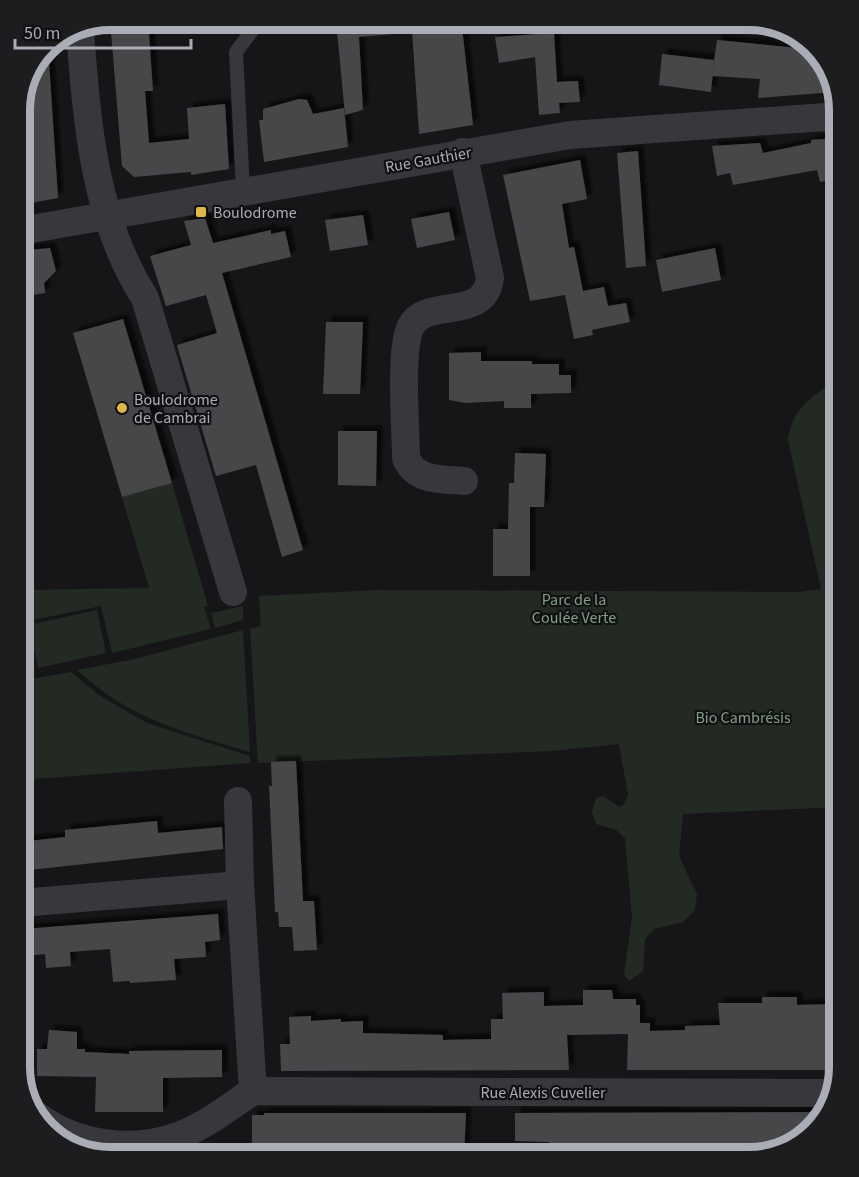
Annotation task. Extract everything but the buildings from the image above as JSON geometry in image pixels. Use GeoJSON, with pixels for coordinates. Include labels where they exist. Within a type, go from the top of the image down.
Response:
{"type":"FeatureCollection","features":[{"type":"Feature","properties":{"kind":"street"},"geometry":{"type":"LineString","coordinates":[[80,36],[86,120],[113,237],[128,272],[145,298],[233,592]]}},
{"type":"Feature","properties":{"kind":"street","name":"Rue Gauthier"},"geometry":{"type":"LineString","coordinates":[[30,229],[570,135],[829,117]]}},
{"type":"Feature","properties":{"kind":"street"},"geometry":{"type":"LineString","coordinates":[[463,152],[490,278],[489,290],[481,299],[449,310],[421,315],[412,323],[407,334],[405,358],[406,458],[410,467],[426,477],[464,481]]}},
{"type":"Feature","properties":{"kind":"street"},"geometry":{"type":"LineString","coordinates":[[60,1129],[77,1137],[109,1143],[146,1144],[192,1130],[253,1091],[240,885],[238,801]]}},
{"type":"Feature","properties":{"kind":"street"},"geometry":{"type":"LineString","coordinates":[[30,902],[240,885]]}},
{"type":"Feature","properties":{"kind":"street","name":"Rue Alexis Cuvelier"},"geometry":{"type":"LineString","coordinates":[[253,1091],[825,1093]]}},
{"type":"Feature","properties":{"kind":"lane"},"geometry":{"type":"LineString","coordinates":[[243,191],[236,52],[252,30]]}},
{"type":"Feature","properties":{"kind":"green space","name":"Bio Cambrésis"},"geometry":{"type":"Polygon","coordinates":[[[829,385],[829,807],[683,814],[679,856],[697,894],[695,910],[683,922],[654,929],[645,939],[643,971],[629,981],[624,975],[632,917],[625,838],[616,830],[596,824],[592,812],[596,798],[603,796],[619,807],[624,804],[628,795],[619,744],[553,751],[258,763],[250,629],[261,626],[259,596],[378,590],[799,592],[821,589],[788,440],[794,418],[813,397],[829,385]]]}},
{"type":"Feature","properties":{"kind":"green space"},"geometry":{"type":"Polygon","coordinates":[[[172,483],[208,606],[204,607],[211,629],[112,653],[101,606],[30,621],[30,590],[149,588],[122,497],[172,483]]]}},
{"type":"Feature","properties":{"kind":"green space"},"geometry":{"type":"Polygon","coordinates":[[[243,606],[243,620],[215,628],[211,613],[243,606]]]}},
{"type":"Feature","properties":{"kind":"green space"},"geometry":{"type":"Polygon","coordinates":[[[97,610],[106,653],[38,668],[30,625],[97,610]]]}},
{"type":"Feature","properties":{"kind":"green space"},"geometry":{"type":"Polygon","coordinates":[[[243,630],[250,752],[158,722],[116,700],[96,687],[77,670],[135,659],[243,630]]]}},
{"type":"Feature","properties":{"kind":"green space"},"geometry":{"type":"Polygon","coordinates":[[[71,672],[100,696],[147,723],[250,756],[250,763],[30,779],[30,679],[71,672]]]}},
{"type":"Feature","properties":{"kind":"place","name":"Boulodrome"},"geometry":{"type":"Point","coordinates":[201,212]}},
{"type":"Feature","properties":{"kind":"place","name":"Boulodrome de Cambrai"},"geometry":{"type":"Point","coordinates":[122,408]}},
{"type":"Feature","properties":{"kind":"park label","name":"Parc de la Coulée Verte"},"geometry":{"type":"Point","coordinates":[574,608]}}]}
